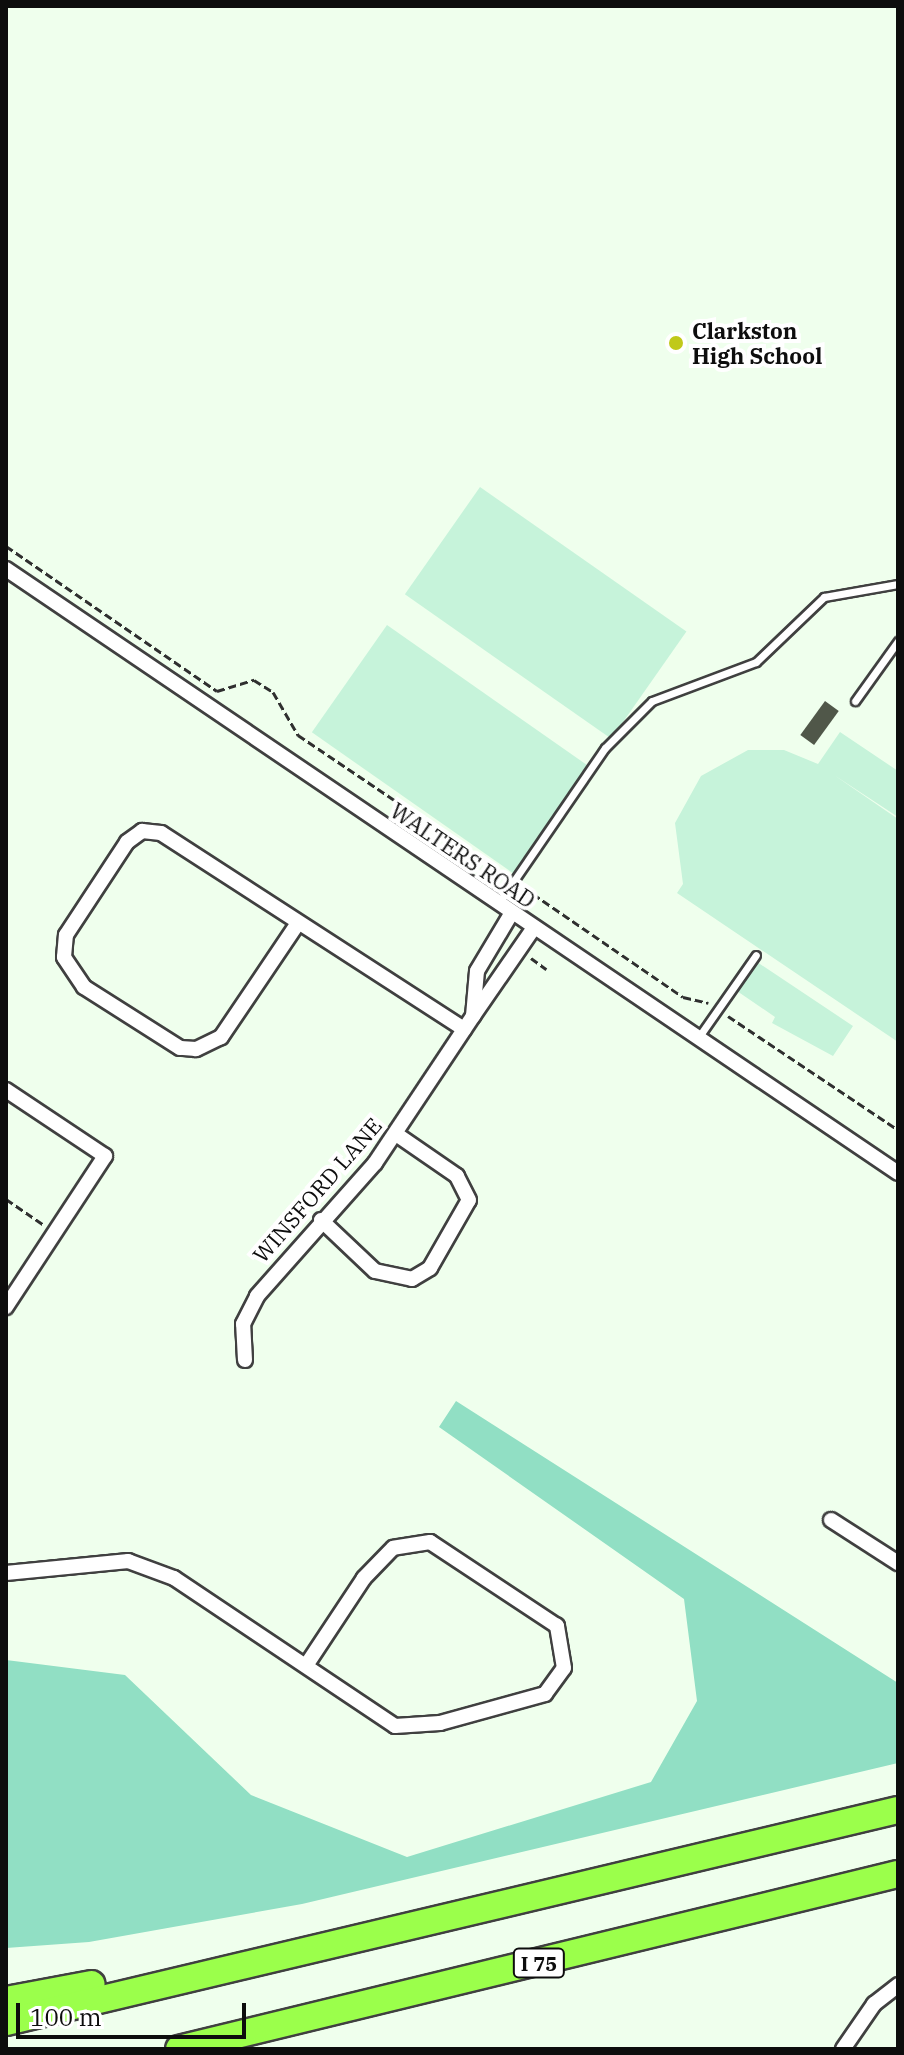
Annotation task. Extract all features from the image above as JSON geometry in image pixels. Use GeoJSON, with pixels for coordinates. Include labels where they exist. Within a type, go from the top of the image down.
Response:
{"type":"FeatureCollection","features":[{"type":"Feature","properties":{"kind":"highway"},"geometry":{"type":"LineString","coordinates":[[6,2022],[195,1974],[898,1810]]}},
{"type":"Feature","properties":{"kind":"highway","name":"I 75"},"geometry":{"type":"LineString","coordinates":[[179,2049],[898,1874]]}},
{"type":"Feature","properties":{"kind":"highway"},"geometry":{"type":"LineString","coordinates":[[6,2000],[145,1975],[195,1974]]}},
{"type":"Feature","properties":{"kind":"highway"},"geometry":{"type":"LineString","coordinates":[[253,2049],[437,1988]]}},
{"type":"Feature","properties":{"kind":"street","name":"WALTERS ROAD"},"geometry":{"type":"LineString","coordinates":[[6,569],[533,929],[898,1173]]}},
{"type":"Feature","properties":{"kind":"street"},"geometry":{"type":"LineString","coordinates":[[298,923],[221,1037],[196,1049],[180,1048],[84,987],[64,957],[66,935],[127,842],[142,831],[161,833],[464,1029]]}},
{"type":"Feature","properties":{"kind":"street","name":"WINSFORD LANE"},"geometry":{"type":"LineString","coordinates":[[473,1016],[477,971],[511,914]]}},
{"type":"Feature","properties":{"kind":"street","name":"WINSFORD LANE"},"geometry":{"type":"LineString","coordinates":[[245,1360],[243,1324],[257,1296],[396,1134],[533,929]]}},
{"type":"Feature","properties":{"kind":"street"},"geometry":{"type":"LineString","coordinates":[[6,1090],[105,1156],[6,1307]]}},
{"type":"Feature","properties":{"kind":"street"},"geometry":{"type":"LineString","coordinates":[[321,1220],[375,1271],[412,1279],[430,1268],[469,1200],[457,1176],[396,1134]]}},
{"type":"Feature","properties":{"kind":"street"},"geometry":{"type":"LineString","coordinates":[[831,1520],[898,1563]]}},
{"type":"Feature","properties":{"kind":"street"},"geometry":{"type":"LineString","coordinates":[[6,1573],[128,1561],[174,1578],[307,1664],[395,1726],[440,1723],[545,1694],[564,1668],[557,1626],[430,1542],[393,1548],[364,1578],[307,1664]]}},
{"type":"Feature","properties":{"kind":"street"},"geometry":{"type":"LineString","coordinates":[[843,2049],[893,1988]]}},
{"type":"Feature","properties":{"kind":"lane"},"geometry":{"type":"LineString","coordinates":[[498,905],[605,748],[652,701],[756,662],[824,597],[898,584]]}},
{"type":"Feature","properties":{"kind":"lane"},"geometry":{"type":"LineString","coordinates":[[855,701],[898,641]]}},
{"type":"Feature","properties":{"kind":"lane"},"geometry":{"type":"LineString","coordinates":[[697,1039],[756,955]]}},
{"type":"Feature","properties":{"kind":"path"},"geometry":{"type":"LineString","coordinates":[[6,546],[217,691],[254,680],[273,692],[298,735],[683,997],[718,1009],[898,1130]]}},
{"type":"Feature","properties":{"kind":"path"},"geometry":{"type":"LineString","coordinates":[[531,958],[546,969]]}},
{"type":"Feature","properties":{"kind":"path"},"geometry":{"type":"LineString","coordinates":[[6,1199],[47,1227]]}},
{"type":"Feature","properties":{"kind":"green space"},"geometry":{"type":"Polygon","coordinates":[[[480,487],[686,632],[611,739],[405,594],[480,487]]]}},
{"type":"Feature","properties":{"kind":"green space"},"geometry":{"type":"Polygon","coordinates":[[[387,625],[593,769],[517,876],[312,732],[387,625]]]}},
{"type":"Feature","properties":{"kind":"green space"},"geometry":{"type":"Polygon","coordinates":[[[840,732],[898,771],[898,817],[834,775],[898,819],[898,1042],[677,893],[683,884],[675,823],[701,776],[748,750],[784,750],[818,764],[840,732]]]}},
{"type":"Feature","properties":{"kind":"green space"},"geometry":{"type":"Polygon","coordinates":[[[757,962],[853,1026],[833,1056],[772,1023],[775,1017],[737,991],[757,962]]]}},
{"type":"Feature","properties":{"kind":"green space"},"geometry":{"type":"Polygon","coordinates":[[[456,1401],[898,1683],[898,1763],[302,1904],[89,1942],[6,1948],[6,1660],[125,1675],[251,1795],[407,1857],[651,1782],[697,1701],[684,1599],[439,1427],[456,1401]]]}},
{"type":"Feature","properties":{"kind":"building"},"geometry":{"type":"Polygon","coordinates":[[[825,701],[839,711],[814,745],[800,735],[825,701]]]}},
{"type":"Feature","properties":{"kind":"place","name":"Clarkston High School"},"geometry":{"type":"Point","coordinates":[676,343]}}]}
